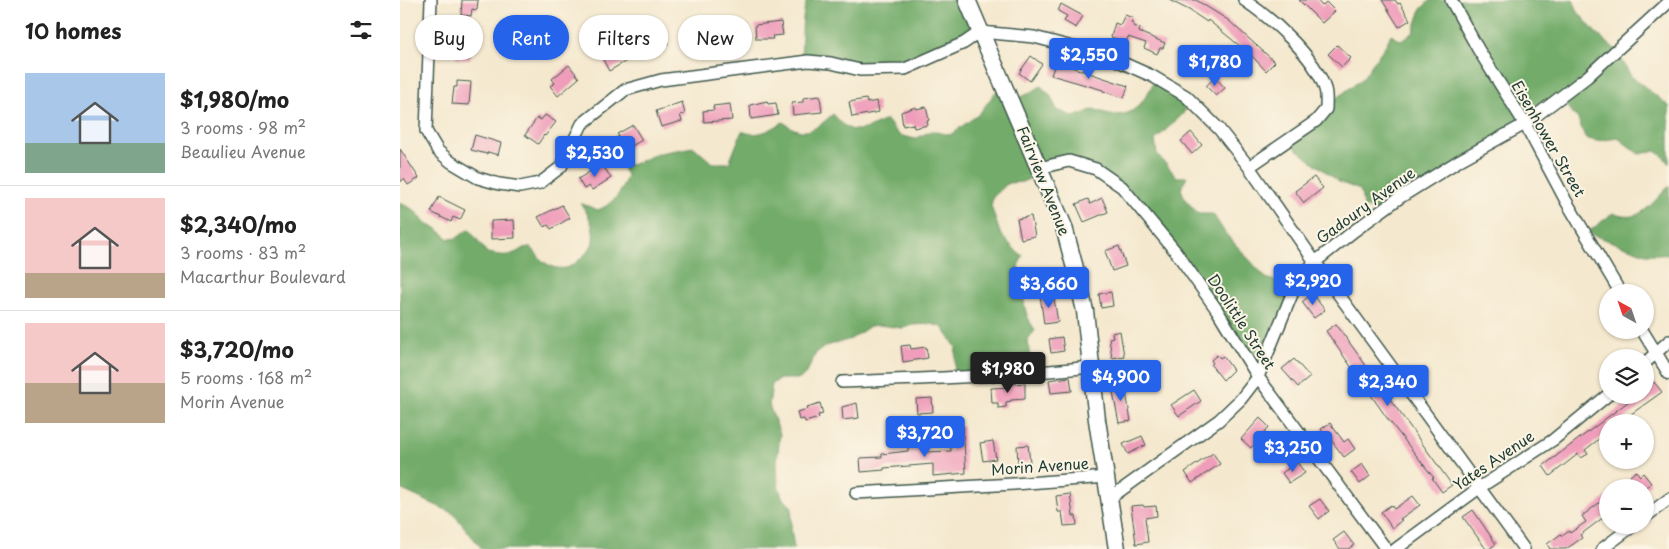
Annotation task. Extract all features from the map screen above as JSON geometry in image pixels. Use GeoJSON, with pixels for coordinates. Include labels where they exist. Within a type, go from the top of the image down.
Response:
{"type":"FeatureCollection","features":[{"type":"Feature","properties":{"kind":"main road","name":"Fairview Avenue"},"geometry":{"type":"LineString","coordinates":[[967,0],[1064,227],[1085,311],[1097,420],[1117,549]]}},
{"type":"Feature","properties":{"kind":"street"},"geometry":{"type":"LineString","coordinates":[[431,0],[426,131],[438,151],[451,162],[478,178],[499,184],[520,186],[540,182],[561,167],[582,124],[625,90],[661,80],[808,60],[860,70],[905,68],[964,43],[980,32],[1034,36],[1107,56],[1152,76],[1186,96],[1219,129],[1249,166],[1315,262],[1524,549]]}},
{"type":"Feature","properties":{"kind":"street"},"geometry":{"type":"LineString","coordinates":[[1244,0],[1261,12],[1294,41],[1317,72],[1326,90],[1326,109],[1316,121],[1249,166]]}},
{"type":"Feature","properties":{"kind":"street","name":"Eisenhower Street"},"geometry":{"type":"LineString","coordinates":[[1451,0],[1478,49],[1525,124],[1566,201],[1615,284]]}},
{"type":"Feature","properties":{"kind":"street","name":"Gadoury Avenue"},"geometry":{"type":"LineString","coordinates":[[1110,498],[1219,420],[1241,399],[1258,377],[1296,282],[1315,262],[1354,230],[1399,198],[1460,160],[1525,124],[1587,77],[1669,2]]}},
{"type":"Feature","properties":{"kind":"street","name":"Doolittle Street"},"geometry":{"type":"LineString","coordinates":[[1039,168],[1069,162],[1096,169],[1122,187],[1176,252],[1217,310],[1258,377],[1386,549]]}},
{"type":"Feature","properties":{"kind":"street"},"geometry":{"type":"LineString","coordinates":[[1647,339],[1669,374]]}},
{"type":"Feature","properties":{"kind":"street"},"geometry":{"type":"LineString","coordinates":[[1656,354],[1669,341]]}},
{"type":"Feature","properties":{"kind":"street"},"geometry":{"type":"LineString","coordinates":[[842,382],[999,376],[1091,367]]}},
{"type":"Feature","properties":{"kind":"street","name":"Yates Avenue"},"geometry":{"type":"LineString","coordinates":[[1396,549],[1478,488],[1552,440],[1599,401]]}},
{"type":"Feature","properties":{"kind":"street","name":"Morin Avenue"},"geometry":{"type":"LineString","coordinates":[[856,493],[1014,484],[1107,476]]}},
{"type":"Feature","properties":{"kind":"street"},"geometry":{"type":"LineString","coordinates":[[1654,510],[1669,499]]}},
{"type":"Feature","properties":{"kind":"street"},"geometry":{"type":"LineString","coordinates":[[1602,549],[1622,534]]}},
{"type":"Feature","properties":{"kind":"green space"},"geometry":{"type":"Polygon","coordinates":[[[807,0],[967,0],[979,29],[916,62],[891,66],[801,60],[803,23],[807,0]]]}},
{"type":"Feature","properties":{"kind":"green space"},"geometry":{"type":"Polygon","coordinates":[[[1430,0],[1573,0],[1578,12],[1596,33],[1616,50],[1631,76],[1669,106],[1669,164],[1656,151],[1639,154],[1618,138],[1597,141],[1588,139],[1585,137],[1578,119],[1561,100],[1380,212],[1364,207],[1360,190],[1339,182],[1309,159],[1295,148],[1291,137],[1326,106],[1362,79],[1387,43],[1391,34],[1401,40],[1413,33],[1421,9],[1430,0]]]}},
{"type":"Feature","properties":{"kind":"green space"},"geometry":{"type":"Polygon","coordinates":[[[1156,77],[1190,102],[1182,115],[1155,140],[1157,154],[1177,177],[1187,177],[1181,189],[1185,199],[1198,214],[1213,214],[1225,233],[1266,278],[1278,282],[1291,292],[1260,370],[1128,192],[1071,161],[1022,182],[1008,183],[993,197],[991,206],[1000,233],[1023,256],[1018,266],[1026,286],[1025,309],[1035,330],[1028,340],[1031,372],[954,376],[956,347],[942,327],[932,324],[912,325],[902,328],[879,325],[870,326],[851,339],[826,346],[816,353],[807,372],[800,379],[780,379],[772,384],[769,405],[780,434],[777,462],[778,485],[782,497],[792,507],[791,527],[794,549],[482,549],[453,513],[400,489],[400,203],[414,210],[428,225],[436,228],[449,239],[457,238],[469,229],[487,253],[509,255],[523,248],[531,247],[545,263],[556,268],[566,268],[582,257],[593,242],[591,221],[580,203],[598,210],[613,201],[620,192],[627,176],[620,162],[631,165],[659,153],[694,147],[712,163],[729,163],[742,131],[753,134],[758,133],[783,122],[798,130],[810,130],[833,114],[852,130],[868,128],[886,119],[899,135],[915,139],[931,131],[950,135],[979,114],[1001,85],[1013,100],[1041,86],[1050,95],[1057,110],[1074,117],[1094,109],[1116,115],[1125,114],[1139,105],[1156,77]]]}},
{"type":"Feature","properties":{"kind":"green space"},"geometry":{"type":"Polygon","coordinates":[[[1669,186],[1669,254],[1646,254],[1587,233],[1613,213],[1622,216],[1638,214],[1651,205],[1669,186]]]}},
{"type":"Feature","properties":{"kind":"building"},"geometry":{"type":"Polygon","coordinates":[[[462,0],[478,0],[477,10],[472,9],[471,15],[461,15],[462,0]]]}},
{"type":"Feature","properties":{"kind":"building"},"geometry":{"type":"Polygon","coordinates":[[[1169,0],[1196,0],[1228,20],[1275,62],[1266,71],[1251,55],[1208,20],[1207,22],[1169,0]]]}},
{"type":"Feature","properties":{"kind":"building"},"geometry":{"type":"Polygon","coordinates":[[[1299,0],[1317,0],[1322,6],[1326,2],[1335,11],[1322,23],[1299,0]]]}},
{"type":"Feature","properties":{"kind":"building"},"geometry":{"type":"Polygon","coordinates":[[[1382,0],[1395,0],[1398,4],[1400,3],[1410,20],[1399,27],[1382,0]]]}},
{"type":"Feature","properties":{"kind":"building"},"geometry":{"type":"Polygon","coordinates":[[[1061,4],[1083,16],[1076,28],[1064,21],[1067,16],[1058,11],[1061,4]]]}},
{"type":"Feature","properties":{"kind":"building"},"geometry":{"type":"Polygon","coordinates":[[[1125,15],[1133,18],[1131,23],[1134,24],[1133,26],[1140,28],[1139,32],[1165,43],[1157,54],[1144,48],[1146,43],[1128,37],[1126,42],[1111,37],[1115,23],[1120,25],[1125,15]]]}},
{"type":"Feature","properties":{"kind":"building"},"geometry":{"type":"Polygon","coordinates":[[[781,22],[783,35],[772,36],[773,39],[756,39],[755,25],[781,22]]]}},
{"type":"Feature","properties":{"kind":"building"},"geometry":{"type":"Polygon","coordinates":[[[1337,45],[1351,58],[1342,67],[1328,54],[1337,45]]]}},
{"type":"Feature","properties":{"kind":"building"},"geometry":{"type":"Polygon","coordinates":[[[1031,56],[1042,64],[1030,81],[1019,73],[1031,56]]]}},
{"type":"Feature","properties":{"kind":"building"},"geometry":{"type":"Polygon","coordinates":[[[1185,56],[1197,64],[1191,73],[1179,65],[1185,56]]]}},
{"type":"Feature","properties":{"kind":"building"},"geometry":{"type":"Polygon","coordinates":[[[603,60],[628,60],[609,71],[603,60]]]}},
{"type":"Feature","properties":{"kind":"building"},"geometry":{"type":"Polygon","coordinates":[[[1056,62],[1128,86],[1124,98],[1051,75],[1056,62]]]}},
{"type":"Feature","properties":{"kind":"building"},"geometry":{"type":"Polygon","coordinates":[[[569,65],[579,78],[558,96],[550,86],[555,83],[552,79],[569,65]]]}},
{"type":"Feature","properties":{"kind":"building"},"geometry":{"type":"Polygon","coordinates":[[[1215,77],[1225,88],[1216,96],[1206,86],[1215,77]]]}},
{"type":"Feature","properties":{"kind":"building"},"geometry":{"type":"Polygon","coordinates":[[[457,81],[471,82],[469,105],[452,104],[454,87],[457,87],[457,81]]]}},
{"type":"Feature","properties":{"kind":"building"},"geometry":{"type":"Polygon","coordinates":[[[820,96],[822,112],[793,115],[792,103],[803,102],[803,98],[820,96]]]}},
{"type":"Feature","properties":{"kind":"building"},"geometry":{"type":"Polygon","coordinates":[[[866,99],[867,103],[877,101],[879,112],[852,117],[849,102],[866,99]]]}},
{"type":"Feature","properties":{"kind":"building"},"geometry":{"type":"Polygon","coordinates":[[[767,101],[768,104],[776,103],[778,115],[751,119],[750,105],[767,101]]]}},
{"type":"Feature","properties":{"kind":"building"},"geometry":{"type":"Polygon","coordinates":[[[682,102],[685,114],[680,115],[682,121],[661,127],[656,111],[682,102]]]}},
{"type":"Feature","properties":{"kind":"building"},"geometry":{"type":"Polygon","coordinates":[[[730,104],[732,120],[704,122],[703,111],[714,110],[713,106],[730,104]]]}},
{"type":"Feature","properties":{"kind":"building"},"geometry":{"type":"Polygon","coordinates":[[[916,107],[916,109],[926,107],[929,120],[927,121],[928,125],[914,128],[913,124],[903,126],[901,112],[916,107]]]}},
{"type":"Feature","properties":{"kind":"building"},"geometry":{"type":"Polygon","coordinates":[[[545,115],[556,122],[538,144],[525,135],[537,118],[541,120],[545,115]]]}},
{"type":"Feature","properties":{"kind":"building"},"geometry":{"type":"Polygon","coordinates":[[[633,125],[642,140],[621,152],[614,139],[619,136],[617,134],[633,125]]]}},
{"type":"Feature","properties":{"kind":"building"},"geometry":{"type":"Polygon","coordinates":[[[1191,132],[1202,145],[1192,154],[1181,141],[1191,132]]]}},
{"type":"Feature","properties":{"kind":"building"},"geometry":{"type":"Polygon","coordinates":[[[475,135],[501,143],[498,155],[471,150],[475,135]]]}},
{"type":"Feature","properties":{"kind":"building"},"geometry":{"type":"Polygon","coordinates":[[[400,149],[419,178],[408,185],[404,179],[400,182],[400,149]]]}},
{"type":"Feature","properties":{"kind":"building"},"geometry":{"type":"Polygon","coordinates":[[[602,164],[611,178],[592,190],[589,186],[584,189],[578,179],[602,164]]]}},
{"type":"Feature","properties":{"kind":"building"},"geometry":{"type":"Polygon","coordinates":[[[1314,177],[1323,188],[1304,203],[1295,191],[1314,177]]]}},
{"type":"Feature","properties":{"kind":"building"},"geometry":{"type":"Polygon","coordinates":[[[439,197],[465,210],[460,220],[453,217],[451,222],[431,212],[439,197]]]}},
{"type":"Feature","properties":{"kind":"building"},"geometry":{"type":"Polygon","coordinates":[[[1102,198],[1108,212],[1084,222],[1076,204],[1088,199],[1090,204],[1102,198]]]}},
{"type":"Feature","properties":{"kind":"building"},"geometry":{"type":"Polygon","coordinates":[[[562,205],[570,218],[551,229],[548,225],[544,227],[538,217],[562,205]]]}},
{"type":"Feature","properties":{"kind":"building"},"geometry":{"type":"Polygon","coordinates":[[[1031,216],[1035,236],[1021,239],[1017,219],[1031,216]]]}},
{"type":"Feature","properties":{"kind":"building"},"geometry":{"type":"Polygon","coordinates":[[[514,220],[515,238],[491,239],[491,221],[514,220]]]}},
{"type":"Feature","properties":{"kind":"building"},"geometry":{"type":"Polygon","coordinates":[[[1119,246],[1126,266],[1112,271],[1105,251],[1119,246]]]}},
{"type":"Feature","properties":{"kind":"building"},"geometry":{"type":"Polygon","coordinates":[[[1111,292],[1113,306],[1101,308],[1099,294],[1111,292]]]}},
{"type":"Feature","properties":{"kind":"building"},"geometry":{"type":"Polygon","coordinates":[[[1053,293],[1058,322],[1044,324],[1040,295],[1053,293]]]}},
{"type":"Feature","properties":{"kind":"building"},"geometry":{"type":"Polygon","coordinates":[[[1312,294],[1325,310],[1314,318],[1302,302],[1312,294]]]}},
{"type":"Feature","properties":{"kind":"building"},"geometry":{"type":"Polygon","coordinates":[[[1336,324],[1452,485],[1442,492],[1432,478],[1434,478],[1387,418],[1326,331],[1336,324]]]}},
{"type":"Feature","properties":{"kind":"building"},"geometry":{"type":"Polygon","coordinates":[[[1120,331],[1124,356],[1112,358],[1109,338],[1113,337],[1112,333],[1120,331]]]}},
{"type":"Feature","properties":{"kind":"building"},"geometry":{"type":"Polygon","coordinates":[[[1062,337],[1064,351],[1051,353],[1049,339],[1062,337]]]}},
{"type":"Feature","properties":{"kind":"building"},"geometry":{"type":"Polygon","coordinates":[[[910,345],[911,349],[926,347],[928,358],[903,362],[901,346],[910,345]]]}},
{"type":"Feature","properties":{"kind":"building"},"geometry":{"type":"Polygon","coordinates":[[[1217,355],[1220,358],[1223,356],[1233,370],[1223,380],[1211,365],[1213,363],[1211,360],[1217,355]]]}},
{"type":"Feature","properties":{"kind":"building"},"geometry":{"type":"Polygon","coordinates":[[[1294,359],[1310,377],[1298,387],[1282,369],[1294,359]]]}},
{"type":"Feature","properties":{"kind":"building"},"geometry":{"type":"Polygon","coordinates":[[[1070,377],[1072,391],[1051,393],[1049,380],[1070,377]]]}},
{"type":"Feature","properties":{"kind":"building"},"geometry":{"type":"Polygon","coordinates":[[[1124,381],[1131,421],[1119,423],[1111,382],[1124,381]]]}},
{"type":"Feature","properties":{"kind":"building"},"geometry":{"type":"Polygon","coordinates":[[[1654,382],[1662,392],[1654,398],[1654,382]]]}},
{"type":"Feature","properties":{"kind":"building"},"geometry":{"type":"Polygon","coordinates":[[[1025,383],[1025,399],[1011,400],[1006,402],[1006,407],[998,408],[998,403],[992,403],[991,388],[1010,387],[1009,384],[1025,383]]]}},
{"type":"Feature","properties":{"kind":"building"},"geometry":{"type":"Polygon","coordinates":[[[1194,390],[1201,401],[1179,416],[1171,405],[1194,390]]]}},
{"type":"Feature","properties":{"kind":"building"},"geometry":{"type":"Polygon","coordinates":[[[932,398],[933,412],[917,413],[916,399],[932,398]]]}},
{"type":"Feature","properties":{"kind":"building"},"geometry":{"type":"Polygon","coordinates":[[[820,403],[823,414],[818,415],[819,418],[805,422],[804,419],[799,420],[797,412],[820,403]]]}},
{"type":"Feature","properties":{"kind":"building"},"geometry":{"type":"Polygon","coordinates":[[[857,403],[859,418],[843,420],[842,407],[857,403]]]}},
{"type":"Feature","properties":{"kind":"building"},"geometry":{"type":"Polygon","coordinates":[[[1625,404],[1645,404],[1631,414],[1612,414],[1625,404]]]}},
{"type":"Feature","properties":{"kind":"building"},"geometry":{"type":"Polygon","coordinates":[[[1260,418],[1269,427],[1251,448],[1241,439],[1260,418]]]}},
{"type":"Feature","properties":{"kind":"building"},"geometry":{"type":"Polygon","coordinates":[[[1330,423],[1344,442],[1348,439],[1355,449],[1344,457],[1321,429],[1330,423]]]}},
{"type":"Feature","properties":{"kind":"building"},"geometry":{"type":"Polygon","coordinates":[[[1599,424],[1599,439],[1585,450],[1588,454],[1581,458],[1578,454],[1550,476],[1543,466],[1599,424]]]}},
{"type":"Feature","properties":{"kind":"building"},"geometry":{"type":"Polygon","coordinates":[[[963,426],[966,473],[933,476],[933,464],[861,472],[860,458],[882,457],[882,454],[908,451],[908,447],[924,446],[924,452],[951,451],[949,427],[963,426]]]}},
{"type":"Feature","properties":{"kind":"building"},"geometry":{"type":"Polygon","coordinates":[[[1142,436],[1146,445],[1128,454],[1123,444],[1142,436]]]}},
{"type":"Feature","properties":{"kind":"building"},"geometry":{"type":"Polygon","coordinates":[[[993,441],[996,459],[983,461],[980,443],[993,441]]]}},
{"type":"Feature","properties":{"kind":"building"},"geometry":{"type":"Polygon","coordinates":[[[1028,445],[1030,462],[1018,463],[1017,446],[1028,445]]]}},
{"type":"Feature","properties":{"kind":"building"},"geometry":{"type":"Polygon","coordinates":[[[1213,453],[1220,464],[1192,483],[1185,472],[1213,453]]]}},
{"type":"Feature","properties":{"kind":"building"},"geometry":{"type":"Polygon","coordinates":[[[1297,462],[1305,473],[1289,483],[1282,473],[1297,462]]]}},
{"type":"Feature","properties":{"kind":"building"},"geometry":{"type":"Polygon","coordinates":[[[1362,464],[1370,476],[1360,484],[1351,472],[1362,464]]]}},
{"type":"Feature","properties":{"kind":"building"},"geometry":{"type":"Polygon","coordinates":[[[1636,471],[1640,476],[1643,473],[1648,479],[1632,479],[1630,476],[1636,471]]]}},
{"type":"Feature","properties":{"kind":"building"},"geometry":{"type":"Polygon","coordinates":[[[1070,494],[1073,516],[1076,516],[1077,525],[1064,526],[1062,512],[1058,512],[1056,496],[1070,494]]]}},
{"type":"Feature","properties":{"kind":"building"},"geometry":{"type":"Polygon","coordinates":[[[1413,496],[1420,505],[1400,519],[1402,520],[1392,528],[1381,512],[1391,505],[1394,509],[1413,496]]]}},
{"type":"Feature","properties":{"kind":"building"},"geometry":{"type":"Polygon","coordinates":[[[1320,499],[1329,511],[1319,519],[1309,506],[1320,499]]]}},
{"type":"Feature","properties":{"kind":"building"},"geometry":{"type":"Polygon","coordinates":[[[1599,503],[1599,521],[1580,535],[1582,538],[1566,549],[1550,549],[1547,544],[1561,534],[1562,536],[1569,531],[1570,533],[1586,522],[1582,516],[1599,503]]]}},
{"type":"Feature","properties":{"kind":"building"},"geometry":{"type":"Polygon","coordinates":[[[1143,505],[1144,507],[1156,506],[1157,516],[1145,518],[1148,542],[1136,544],[1131,506],[1143,505]]]}},
{"type":"Feature","properties":{"kind":"building"},"geometry":{"type":"Polygon","coordinates":[[[1473,510],[1496,544],[1489,549],[1486,549],[1463,517],[1473,510]]]}},
{"type":"Feature","properties":{"kind":"building"},"geometry":{"type":"Polygon","coordinates":[[[1344,532],[1354,545],[1348,549],[1340,549],[1333,540],[1344,532]]]}}]}
